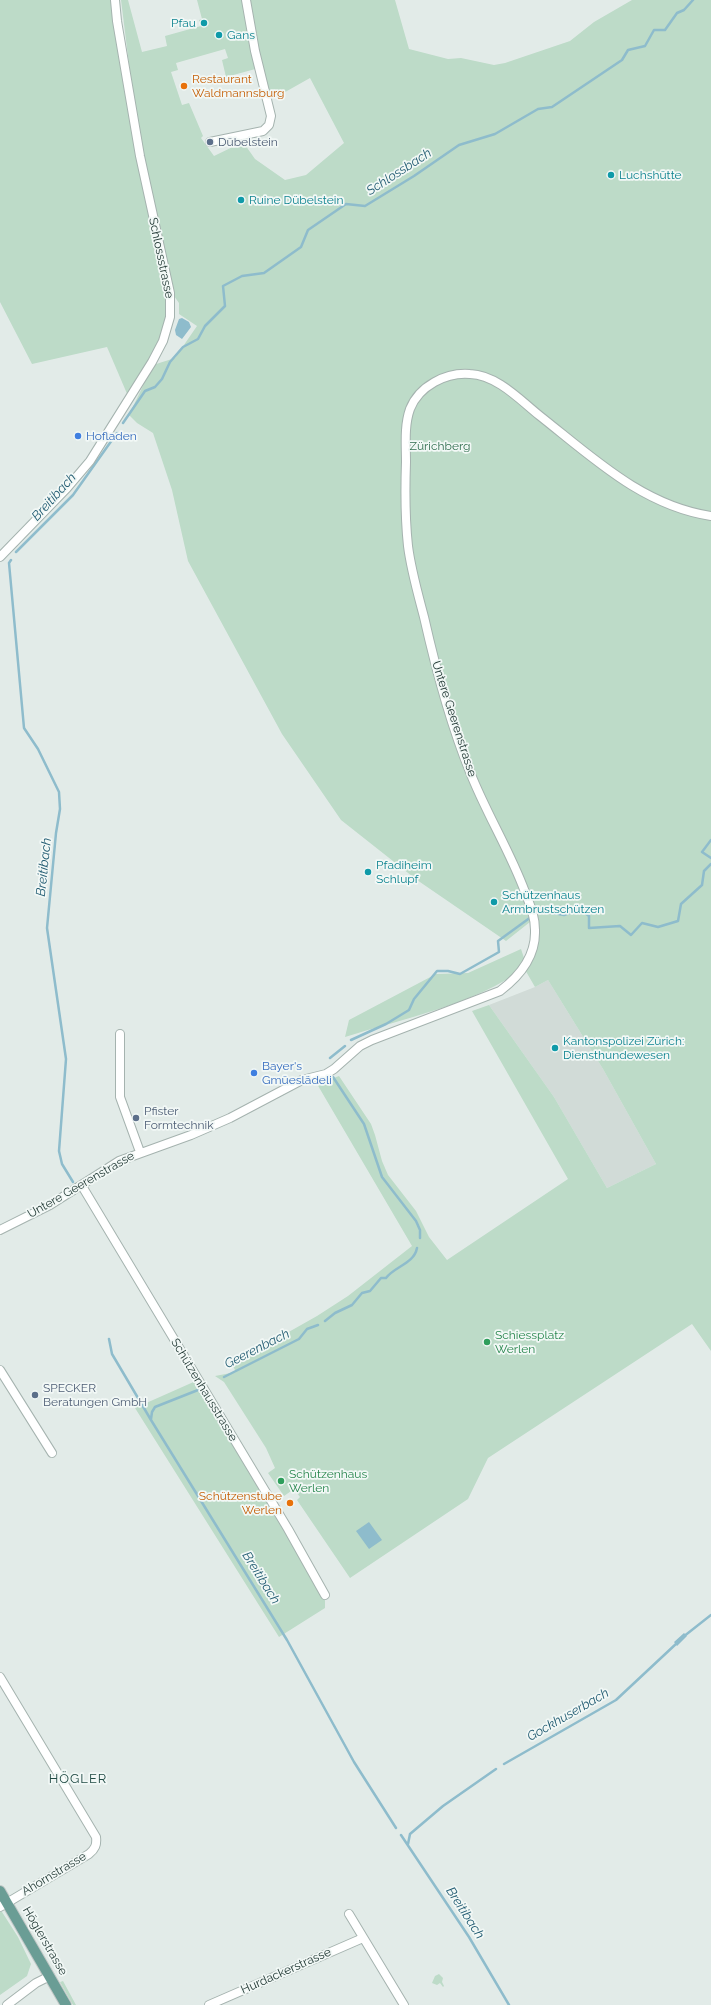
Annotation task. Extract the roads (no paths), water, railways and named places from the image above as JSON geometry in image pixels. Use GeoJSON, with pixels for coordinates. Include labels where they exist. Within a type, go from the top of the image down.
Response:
{"type":"FeatureCollection","features":[{"type":"Feature","properties":{"kind":"main road","name":"Höglerstrasse"},"geometry":{"type":"LineString","coordinates":[[0,1891],[4,1905],[50,1976],[66,2005]]}},
{"type":"Feature","properties":{"kind":"street","name":"Schlossstrasse"},"geometry":{"type":"LineString","coordinates":[[0,557],[90,461],[152,362],[163,341],[170,317],[170,293],[140,156],[117,21],[115,0]]}},
{"type":"Feature","properties":{"kind":"street"},"geometry":{"type":"LineString","coordinates":[[210,142],[263,131],[269,125],[271,116],[270,104],[255,51],[246,0]]}},
{"type":"Feature","properties":{"kind":"street","name":"Untere Geerenstrasse"},"geometry":{"type":"LineString","coordinates":[[0,1230],[50,1205],[119,1161],[140,1152],[191,1135],[230,1118],[302,1080],[326,1074],[334,1069],[360,1046],[372,1040],[500,991],[519,974],[528,962],[533,949],[535,929],[532,909],[519,876],[467,765],[434,660],[409,548],[406,520],[406,430],[410,410],[418,396],[434,382],[449,376],[469,374],[482,376],[509,391],[632,487],[651,497],[690,511],[711,516]]}},
{"type":"Feature","properties":{"kind":"street","name":"Untere Geerenstrasse"},"geometry":{"type":"LineString","coordinates":[[120,1034],[120,1098],[140,1152]]}},
{"type":"Feature","properties":{"kind":"street","name":"Schützenhausstrasse"},"geometry":{"type":"LineString","coordinates":[[82,1186],[288,1529],[325,1595]]}},
{"type":"Feature","properties":{"kind":"street"},"geometry":{"type":"LineString","coordinates":[[0,1370],[52,1453]]}},
{"type":"Feature","properties":{"kind":"street","name":"Ahornstrasse"},"geometry":{"type":"LineString","coordinates":[[0,1676],[96,1837],[94,1850],[89,1854],[4,1905]]}},
{"type":"Feature","properties":{"kind":"street"},"geometry":{"type":"LineString","coordinates":[[349,1914],[404,2005]]}},
{"type":"Feature","properties":{"kind":"street","name":"Hurdackerstrasse"},"geometry":{"type":"LineString","coordinates":[[209,2005],[363,1938]]}},
{"type":"Feature","properties":{"kind":"street"},"geometry":{"type":"LineString","coordinates":[[7,2005],[36,1983],[50,1976]]}},
{"type":"Feature","properties":{"kind":"water"},"geometry":{"type":"Polygon","coordinates":[[[182,318],[189,322],[191,327],[182,339],[176,335],[175,330],[179,319],[182,318]]]}},
{"type":"Feature","properties":{"kind":"water"},"geometry":{"type":"Polygon","coordinates":[[[369,1522],[382,1540],[369,1549],[356,1531],[369,1522]]]}},
{"type":"Feature","properties":{"kind":"water"},"geometry":{"type":"Polygon","coordinates":[[[684,1633],[687,1636],[677,1646],[674,1642],[684,1633]]]}},
{"type":"Feature","properties":{"kind":"waterway","name":"Schlossbach"},"geometry":{"type":"LineString","coordinates":[[123,423],[145,391],[155,387],[162,379],[170,362],[183,347],[198,339],[205,326],[225,306],[223,286],[242,276],[264,273],[301,247],[308,230],[346,204],[365,206],[414,176],[459,145],[495,134],[538,109],[552,107],[622,60],[628,50],[645,46],[654,30],[665,30],[677,13],[684,10],[693,0]]}},
{"type":"Feature","properties":{"kind":"waterway","name":"Breitibach"},"geometry":{"type":"LineString","coordinates":[[16,552],[73,495],[117,433]]}},
{"type":"Feature","properties":{"kind":"waterway","name":"Breitibach"},"geometry":{"type":"LineString","coordinates":[[11,560],[9,563],[24,728],[38,749],[59,792],[60,809],[56,833],[47,928],[66,1059],[59,1151],[62,1164],[73,1182]]}},
{"type":"Feature","properties":{"kind":"waterway","name":"Geerenbach"},"geometry":{"type":"LineString","coordinates":[[711,840],[702,852],[711,858]]}},
{"type":"Feature","properties":{"kind":"waterway","name":"Geerenbach"},"geometry":{"type":"LineString","coordinates":[[543,911],[564,915],[580,909],[589,916],[589,928],[620,926],[631,935],[642,923],[658,927],[678,921],[681,904],[702,885],[704,871],[711,864]]}},
{"type":"Feature","properties":{"kind":"waterway","name":"Geerenbach"},"geometry":{"type":"LineString","coordinates":[[351,1040],[386,1024],[409,1010],[414,999],[437,971],[448,971],[460,974],[499,952],[498,941],[531,917]]}},
{"type":"Feature","properties":{"kind":"waterway","name":"Geerenbach"},"geometry":{"type":"LineString","coordinates":[[330,1058],[345,1046]]}},
{"type":"Feature","properties":{"kind":"waterway","name":"Geerenbach"},"geometry":{"type":"LineString","coordinates":[[333,1077],[364,1124],[382,1177],[416,1221],[420,1230],[420,1238]]}},
{"type":"Feature","properties":{"kind":"waterway","name":"Geerenbach"},"geometry":{"type":"LineString","coordinates":[[325,1321],[335,1313],[352,1305],[362,1293],[370,1291],[381,1278],[386,1278],[394,1270],[412,1258],[417,1248]]}},
{"type":"Feature","properties":{"kind":"waterway","name":"Geerenbach"},"geometry":{"type":"LineString","coordinates":[[224,1377],[299,1339],[307,1329],[318,1325]]}},
{"type":"Feature","properties":{"kind":"waterway","name":"Breitibach"},"geometry":{"type":"LineString","coordinates":[[109,1339],[112,1354],[287,1640],[354,1762],[396,1828]]}},
{"type":"Feature","properties":{"kind":"waterway","name":"Geerenbach"},"geometry":{"type":"LineString","coordinates":[[151,1419],[152,1412],[155,1407],[198,1390]]}},
{"type":"Feature","properties":{"kind":"waterway","name":"Gockhuserbach"},"geometry":{"type":"LineString","coordinates":[[683,1637],[711,1615]]}},
{"type":"Feature","properties":{"kind":"waterway","name":"Gockhuserbach"},"geometry":{"type":"LineString","coordinates":[[504,1764],[616,1700],[677,1643]]}},
{"type":"Feature","properties":{"kind":"waterway","name":"Gockhuserbach"},"geometry":{"type":"LineString","coordinates":[[408,1844],[410,1834],[443,1806],[496,1769]]}},
{"type":"Feature","properties":{"kind":"waterway","name":"Breitibach"},"geometry":{"type":"LineString","coordinates":[[401,1835],[469,1937],[509,2005]]}},
{"type":"Feature","properties":{"kind":"place","name":"Pfau"},"geometry":{"type":"Point","coordinates":[204,23]}},
{"type":"Feature","properties":{"kind":"place","name":"Gans"},"geometry":{"type":"Point","coordinates":[219,35]}},
{"type":"Feature","properties":{"kind":"place","name":"Restaurant Waldmannsburg"},"geometry":{"type":"Point","coordinates":[184,86]}},
{"type":"Feature","properties":{"kind":"place","name":"Dübelstein"},"geometry":{"type":"Point","coordinates":[210,142]}},
{"type":"Feature","properties":{"kind":"place","name":"Luchshütte"},"geometry":{"type":"Point","coordinates":[611,175]}},
{"type":"Feature","properties":{"kind":"place","name":"Ruine Dübelstein"},"geometry":{"type":"Point","coordinates":[241,200]}},
{"type":"Feature","properties":{"kind":"place","name":"Hofladen"},"geometry":{"type":"Point","coordinates":[78,436]}},
{"type":"Feature","properties":{"kind":"place","name":"Pfadiheim Schlupf"},"geometry":{"type":"Point","coordinates":[368,872]}},
{"type":"Feature","properties":{"kind":"place","name":"Schützenhaus Armbrustschützen"},"geometry":{"type":"Point","coordinates":[494,902]}},
{"type":"Feature","properties":{"kind":"place","name":"Kantonspolizei Zürich: Diensthundewesen"},"geometry":{"type":"Point","coordinates":[555,1048]}},
{"type":"Feature","properties":{"kind":"place","name":"Bayer's Gmüeslädeli"},"geometry":{"type":"Point","coordinates":[254,1073]}},
{"type":"Feature","properties":{"kind":"place","name":"Pfister Formtechnik"},"geometry":{"type":"Point","coordinates":[136,1118]}},
{"type":"Feature","properties":{"kind":"place","name":"Schiessplatz Werlen"},"geometry":{"type":"Point","coordinates":[487,1342]}},
{"type":"Feature","properties":{"kind":"place","name":"SPECKER Beratungen GmbH"},"geometry":{"type":"Point","coordinates":[35,1395]}},
{"type":"Feature","properties":{"kind":"place","name":"Schützenhaus Werlen"},"geometry":{"type":"Point","coordinates":[281,1481]}},
{"type":"Feature","properties":{"kind":"place","name":"Schützenstube Werlen"},"geometry":{"type":"Point","coordinates":[290,1503]}},
{"type":"Feature","properties":{"kind":"district","name":"HÖGLER"},"geometry":{"type":"Point","coordinates":[78,1779]}},
{"type":"Feature","properties":{"kind":"park label","name":"Zürichberg"},"geometry":{"type":"Point","coordinates":[440,446]}}]}
